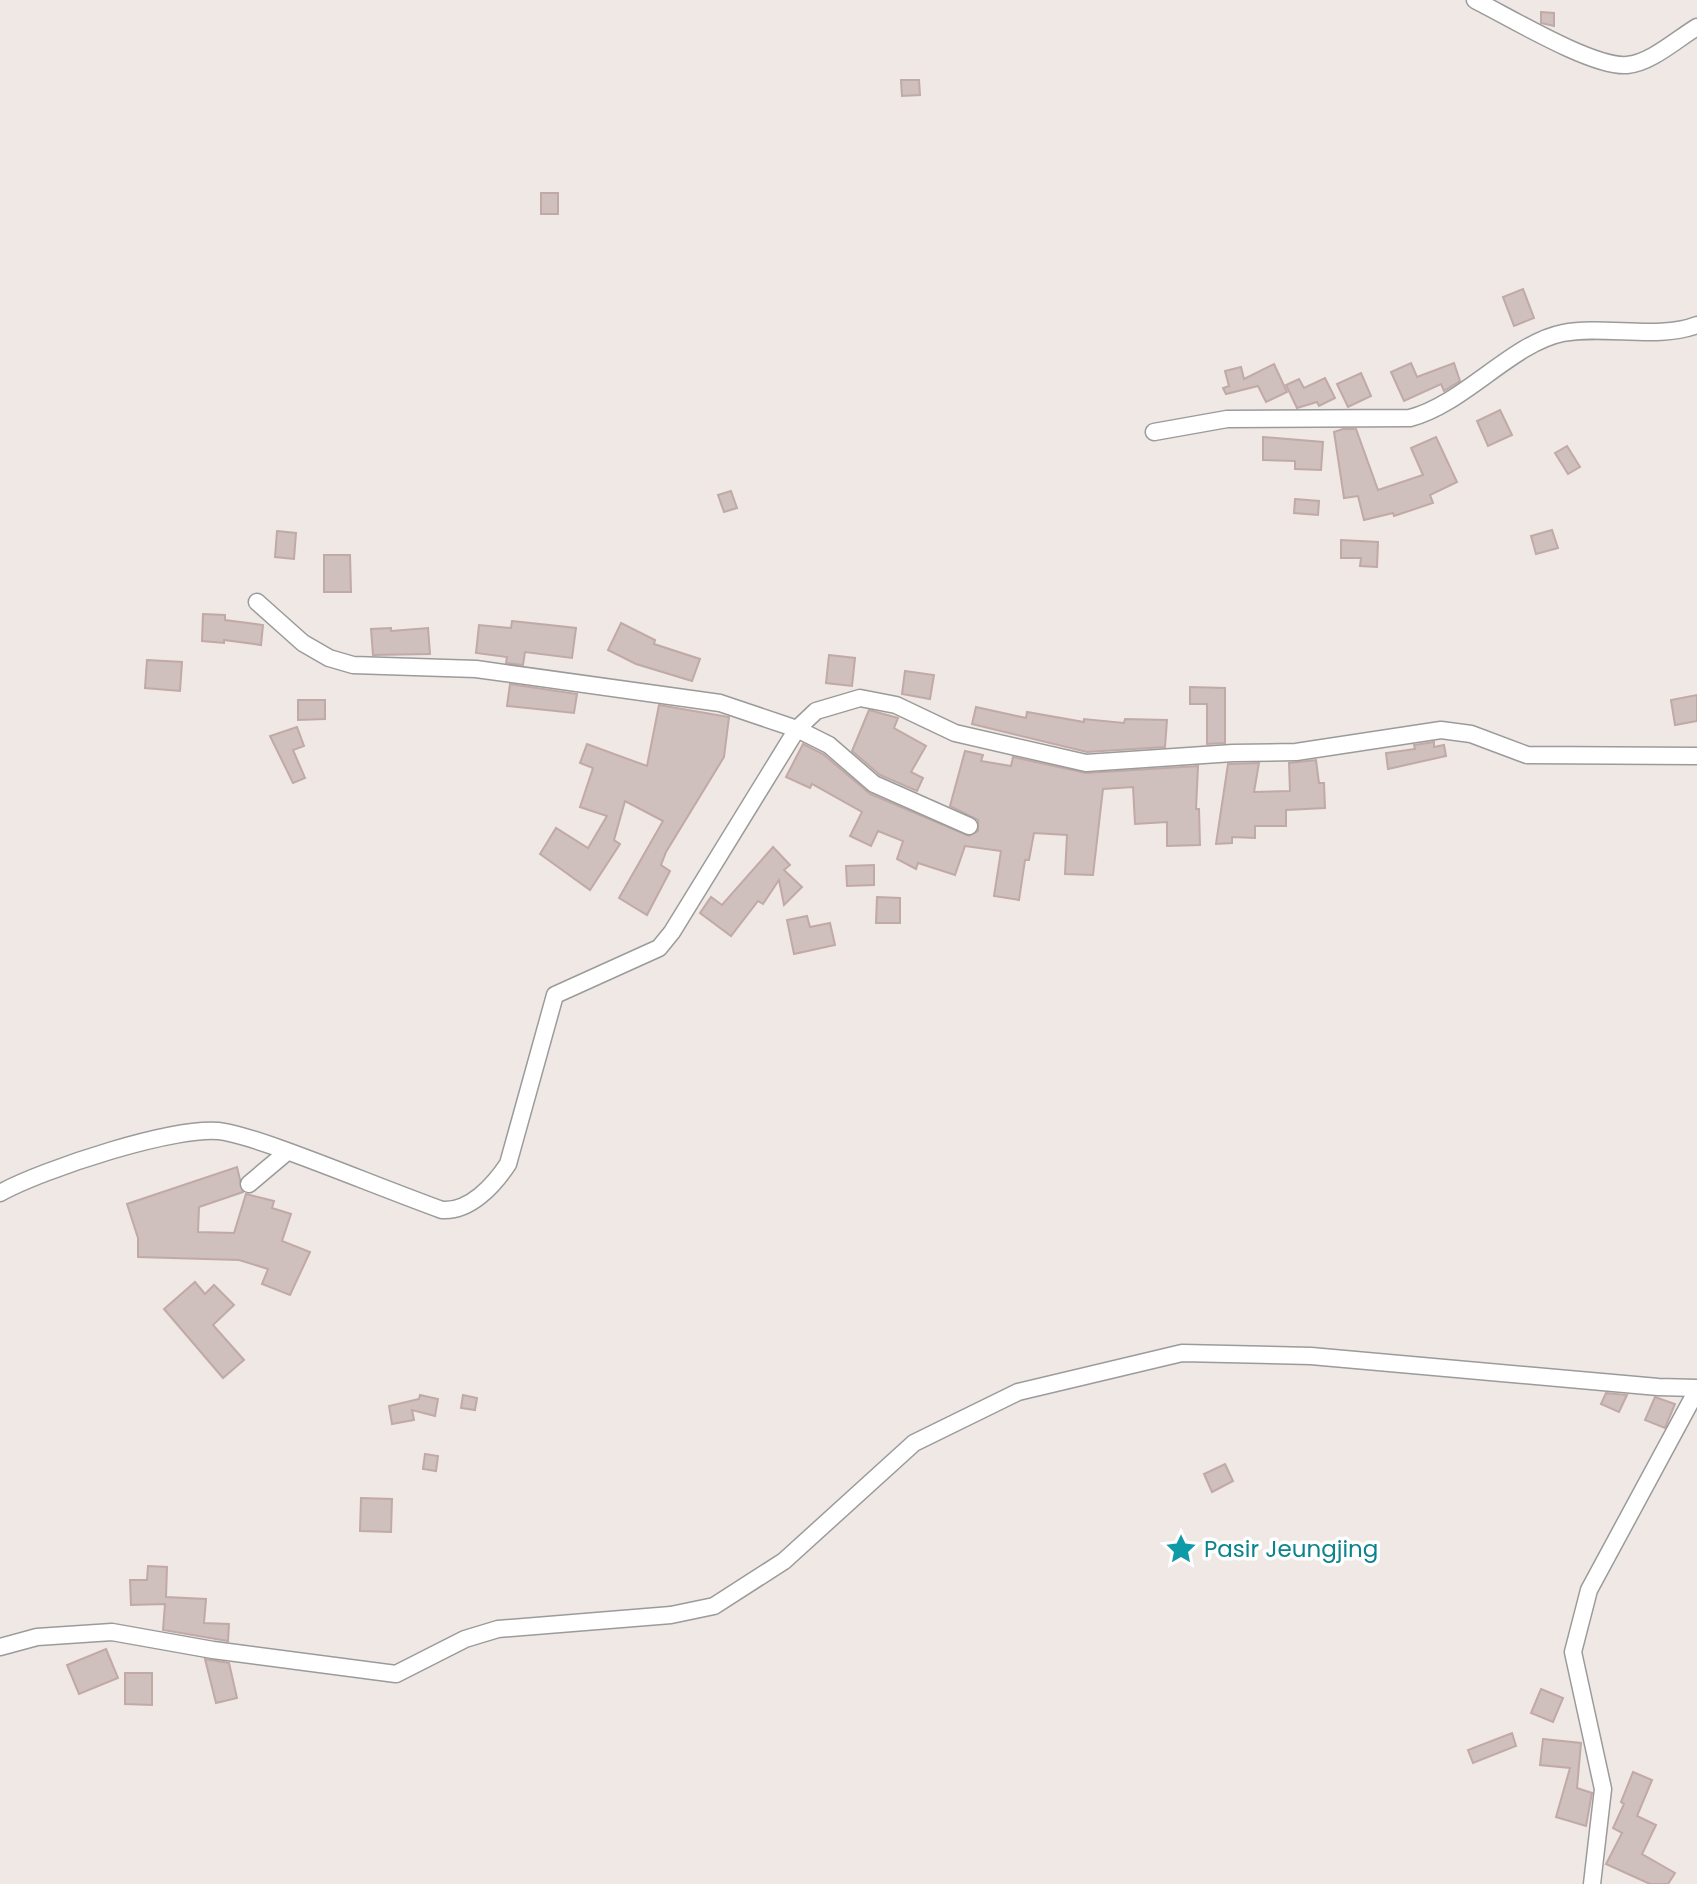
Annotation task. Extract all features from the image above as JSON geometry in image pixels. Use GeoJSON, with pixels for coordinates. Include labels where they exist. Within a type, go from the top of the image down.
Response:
{"type":"FeatureCollection","features":[{"type":"Feature","properties":{"kind":"street"},"geometry":{"type":"LineString","coordinates":[[1475,0],[1595,60],[1617,65],[1642,61],[1697,27]]}},
{"type":"Feature","properties":{"kind":"street"},"geometry":{"type":"LineString","coordinates":[[1154,432],[1227,419],[1410,418],[1436,409],[1531,346],[1563,332],[1661,330],[1697,325]]}},
{"type":"Feature","properties":{"kind":"street"},"geometry":{"type":"LineString","coordinates":[[257,602],[303,643],[330,659],[353,665],[476,669],[720,703],[797,729],[829,745],[859,774],[874,783],[969,826]]}},
{"type":"Feature","properties":{"kind":"street"},"geometry":{"type":"LineString","coordinates":[[0,1193],[26,1179],[131,1146],[197,1131],[223,1131],[442,1210],[453,1211],[465,1206],[496,1182],[508,1164],[555,996],[659,948],[672,932],[797,729],[816,711],[860,698],[896,705],[955,733],[1086,763],[1233,753],[1296,752],[1441,730],[1471,734],[1527,755],[1697,756]]}},
{"type":"Feature","properties":{"kind":"street"},"geometry":{"type":"LineString","coordinates":[[249,1184],[287,1152]]}},
{"type":"Feature","properties":{"kind":"street"},"geometry":{"type":"LineString","coordinates":[[0,1647],[37,1637],[113,1632],[213,1650],[396,1674],[465,1639],[498,1629],[671,1615],[714,1606],[784,1561],[914,1443],[1018,1392],[1182,1353],[1311,1356],[1697,1389],[1588,1590],[1573,1652],[1604,1789],[1592,1884]]}},
{"type":"Feature","properties":{"kind":"building"},"geometry":{"type":"Polygon","coordinates":[[[1541,12],[1554,13],[1554,26],[1541,23],[1541,12]]]}},
{"type":"Feature","properties":{"kind":"building"},"geometry":{"type":"Polygon","coordinates":[[[901,80],[919,80],[920,95],[902,96],[901,80]]]}},
{"type":"Feature","properties":{"kind":"building"},"geometry":{"type":"Polygon","coordinates":[[[541,193],[558,193],[558,214],[541,214],[541,193]]]}},
{"type":"Feature","properties":{"kind":"building"},"geometry":{"type":"Polygon","coordinates":[[[1523,289],[1534,318],[1514,326],[1503,297],[1523,289]]]}},
{"type":"Feature","properties":{"kind":"building"},"geometry":{"type":"Polygon","coordinates":[[[1411,363],[1417,377],[1454,363],[1460,381],[1444,391],[1441,384],[1404,401],[1391,372],[1411,363]]]}},
{"type":"Feature","properties":{"kind":"building"},"geometry":{"type":"Polygon","coordinates":[[[1274,364],[1287,392],[1266,402],[1258,386],[1226,394],[1223,388],[1229,386],[1225,371],[1241,367],[1244,379],[1274,364]]]}},
{"type":"Feature","properties":{"kind":"building"},"geometry":{"type":"Polygon","coordinates":[[[1361,373],[1371,396],[1348,407],[1337,384],[1361,373]]]}},
{"type":"Feature","properties":{"kind":"building"},"geometry":{"type":"Polygon","coordinates":[[[1325,378],[1335,398],[1319,406],[1317,402],[1297,408],[1286,385],[1299,379],[1304,388],[1325,378]]]}},
{"type":"Feature","properties":{"kind":"building"},"geometry":{"type":"Polygon","coordinates":[[[1500,410],[1512,435],[1488,446],[1477,421],[1500,410]]]}},
{"type":"Feature","properties":{"kind":"building"},"geometry":{"type":"Polygon","coordinates":[[[1356,429],[1378,490],[1423,475],[1411,448],[1436,437],[1457,482],[1430,495],[1433,503],[1394,516],[1393,513],[1364,520],[1358,496],[1344,498],[1334,432],[1356,429]]]}},
{"type":"Feature","properties":{"kind":"building"},"geometry":{"type":"Polygon","coordinates":[[[1263,437],[1323,442],[1321,470],[1295,469],[1295,461],[1263,460],[1263,437]]]}},
{"type":"Feature","properties":{"kind":"building"},"geometry":{"type":"Polygon","coordinates":[[[1567,446],[1580,467],[1568,474],[1555,453],[1567,446]]]}},
{"type":"Feature","properties":{"kind":"building"},"geometry":{"type":"Polygon","coordinates":[[[731,491],[737,508],[724,512],[718,495],[731,491]]]}},
{"type":"Feature","properties":{"kind":"building"},"geometry":{"type":"Polygon","coordinates":[[[1295,499],[1319,501],[1318,515],[1294,513],[1295,499]]]}},
{"type":"Feature","properties":{"kind":"building"},"geometry":{"type":"Polygon","coordinates":[[[1552,530],[1558,548],[1536,554],[1531,536],[1552,530]]]}},
{"type":"Feature","properties":{"kind":"building"},"geometry":{"type":"Polygon","coordinates":[[[277,531],[296,533],[294,559],[275,557],[277,531]]]}},
{"type":"Feature","properties":{"kind":"building"},"geometry":{"type":"Polygon","coordinates":[[[1341,540],[1378,542],[1377,567],[1360,566],[1361,558],[1341,558],[1341,540]]]}},
{"type":"Feature","properties":{"kind":"building"},"geometry":{"type":"Polygon","coordinates":[[[324,555],[350,555],[351,592],[324,592],[324,555]]]}},
{"type":"Feature","properties":{"kind":"building"},"geometry":{"type":"Polygon","coordinates":[[[203,614],[225,615],[225,620],[263,625],[261,645],[224,640],[224,643],[202,641],[203,614]]]}},
{"type":"Feature","properties":{"kind":"building"},"geometry":{"type":"Polygon","coordinates":[[[512,621],[576,628],[572,658],[525,652],[523,665],[506,663],[507,657],[476,653],[479,625],[511,628],[512,621]]]}},
{"type":"Feature","properties":{"kind":"building"},"geometry":{"type":"Polygon","coordinates":[[[621,623],[655,640],[654,644],[700,659],[692,681],[636,664],[608,650],[621,623]]]}},
{"type":"Feature","properties":{"kind":"building"},"geometry":{"type":"Polygon","coordinates":[[[391,628],[391,631],[428,628],[430,654],[373,655],[371,629],[391,628]]]}},
{"type":"Feature","properties":{"kind":"building"},"geometry":{"type":"Polygon","coordinates":[[[829,655],[855,658],[852,686],[826,683],[829,655]]]}},
{"type":"Feature","properties":{"kind":"building"},"geometry":{"type":"Polygon","coordinates":[[[147,660],[182,662],[180,691],[145,688],[147,660]]]}},
{"type":"Feature","properties":{"kind":"building"},"geometry":{"type":"Polygon","coordinates":[[[905,671],[934,675],[930,699],[902,694],[905,671]]]}},
{"type":"Feature","properties":{"kind":"building"},"geometry":{"type":"Polygon","coordinates":[[[510,684],[577,694],[574,713],[507,706],[510,684]]]}},
{"type":"Feature","properties":{"kind":"building"},"geometry":{"type":"Polygon","coordinates":[[[1190,687],[1225,688],[1225,743],[1207,744],[1207,704],[1190,704],[1190,687]]]}},
{"type":"Feature","properties":{"kind":"building"},"geometry":{"type":"Polygon","coordinates":[[[1697,695],[1697,721],[1675,725],[1671,700],[1697,695]]]}},
{"type":"Feature","properties":{"kind":"building"},"geometry":{"type":"Polygon","coordinates":[[[298,700],[325,700],[325,719],[298,720],[298,700]]]}},
{"type":"Feature","properties":{"kind":"building"},"geometry":{"type":"Polygon","coordinates":[[[659,705],[729,717],[724,757],[666,852],[661,865],[670,871],[647,915],[619,898],[663,821],[625,801],[614,840],[620,844],[590,890],[540,854],[556,828],[588,848],[607,816],[580,807],[593,768],[580,763],[587,744],[647,766],[659,705]]]}},
{"type":"Feature","properties":{"kind":"building"},"geometry":{"type":"Polygon","coordinates":[[[976,707],[1026,718],[1027,712],[1084,722],[1084,719],[1124,723],[1125,719],[1167,720],[1165,747],[1087,752],[972,724],[976,707]]]}},
{"type":"Feature","properties":{"kind":"building"},"geometry":{"type":"Polygon","coordinates":[[[869,710],[898,718],[894,728],[926,746],[911,772],[923,778],[917,791],[880,775],[852,751],[869,710]]]}},
{"type":"Feature","properties":{"kind":"building"},"geometry":{"type":"Polygon","coordinates":[[[297,727],[304,746],[293,750],[305,778],[293,783],[270,736],[297,727]]]}},
{"type":"Feature","properties":{"kind":"building"},"geometry":{"type":"Polygon","coordinates":[[[1434,742],[1434,747],[1444,745],[1446,756],[1388,769],[1386,753],[1415,749],[1414,745],[1434,742]]]}},
{"type":"Feature","properties":{"kind":"building"},"geometry":{"type":"Polygon","coordinates":[[[803,744],[823,754],[870,794],[969,836],[978,831],[978,820],[950,806],[965,751],[983,755],[981,761],[1011,766],[1013,757],[1086,773],[1198,766],[1196,809],[1199,809],[1200,845],[1167,846],[1167,822],[1135,824],[1133,787],[1103,789],[1093,875],[1065,874],[1067,835],[1034,833],[1029,860],[1025,860],[1019,900],[994,896],[1001,851],[965,846],[955,875],[918,863],[916,869],[897,859],[903,841],[878,831],[871,846],[850,836],[862,812],[812,784],[810,788],[786,777],[803,744]]]}},
{"type":"Feature","properties":{"kind":"building"},"geometry":{"type":"Polygon","coordinates":[[[1316,760],[1319,783],[1324,783],[1325,808],[1286,810],[1286,826],[1255,826],[1255,838],[1232,837],[1232,843],[1216,844],[1228,764],[1259,763],[1254,792],[1290,791],[1289,763],[1316,760]]]}},
{"type":"Feature","properties":{"kind":"building"},"geometry":{"type":"Polygon","coordinates":[[[773,847],[790,865],[784,870],[802,887],[784,905],[779,880],[763,904],[758,901],[731,936],[700,913],[711,897],[722,905],[773,847]]]}},
{"type":"Feature","properties":{"kind":"building"},"geometry":{"type":"Polygon","coordinates":[[[874,865],[874,885],[847,886],[846,866],[874,865]]]}},
{"type":"Feature","properties":{"kind":"building"},"geometry":{"type":"Polygon","coordinates":[[[877,897],[900,898],[900,923],[876,923],[877,897]]]}},
{"type":"Feature","properties":{"kind":"building"},"geometry":{"type":"Polygon","coordinates":[[[807,916],[810,927],[830,923],[835,945],[794,954],[787,920],[807,916]]]}},
{"type":"Feature","properties":{"kind":"building"},"geometry":{"type":"Polygon","coordinates":[[[237,1167],[243,1192],[199,1207],[198,1232],[234,1233],[246,1194],[274,1201],[272,1208],[291,1214],[282,1241],[310,1252],[290,1295],[262,1284],[268,1269],[239,1260],[138,1257],[138,1238],[127,1204],[237,1167]]]}},
{"type":"Feature","properties":{"kind":"building"},"geometry":{"type":"Polygon","coordinates":[[[195,1282],[205,1294],[214,1285],[234,1305],[213,1325],[244,1360],[223,1378],[164,1309],[195,1282]]]}},
{"type":"Feature","properties":{"kind":"building"},"geometry":{"type":"Polygon","coordinates":[[[1606,1393],[1627,1395],[1619,1412],[1601,1404],[1606,1393]]]}},
{"type":"Feature","properties":{"kind":"building"},"geometry":{"type":"Polygon","coordinates":[[[420,1395],[438,1399],[435,1416],[412,1410],[414,1420],[392,1424],[389,1406],[419,1399],[420,1395]]]}},
{"type":"Feature","properties":{"kind":"building"},"geometry":{"type":"Polygon","coordinates":[[[463,1395],[477,1398],[475,1410],[461,1408],[463,1395]]]}},
{"type":"Feature","properties":{"kind":"building"},"geometry":{"type":"Polygon","coordinates":[[[1655,1397],[1675,1404],[1665,1428],[1645,1420],[1655,1397]]]}},
{"type":"Feature","properties":{"kind":"building"},"geometry":{"type":"Polygon","coordinates":[[[425,1454],[438,1456],[436,1471],[423,1469],[425,1454]]]}},
{"type":"Feature","properties":{"kind":"building"},"geometry":{"type":"Polygon","coordinates":[[[1225,1464],[1233,1481],[1212,1492],[1204,1474],[1225,1464]]]}},
{"type":"Feature","properties":{"kind":"building"},"geometry":{"type":"Polygon","coordinates":[[[361,1498],[392,1499],[391,1532],[360,1531],[361,1498]]]}},
{"type":"Feature","properties":{"kind":"building"},"geometry":{"type":"Polygon","coordinates":[[[148,1566],[167,1567],[166,1597],[206,1599],[204,1623],[229,1624],[228,1641],[163,1630],[165,1604],[131,1605],[130,1580],[147,1580],[148,1566]]]}},
{"type":"Feature","properties":{"kind":"building"},"geometry":{"type":"Polygon","coordinates":[[[106,1649],[118,1678],[79,1694],[67,1665],[106,1649]]]}},
{"type":"Feature","properties":{"kind":"building"},"geometry":{"type":"Polygon","coordinates":[[[205,1659],[229,1663],[237,1698],[216,1703],[205,1659]]]}},
{"type":"Feature","properties":{"kind":"building"},"geometry":{"type":"Polygon","coordinates":[[[125,1673],[152,1673],[152,1705],[125,1704],[125,1673]]]}},
{"type":"Feature","properties":{"kind":"building"},"geometry":{"type":"Polygon","coordinates":[[[1541,1689],[1563,1698],[1553,1722],[1531,1713],[1541,1689]]]}},
{"type":"Feature","properties":{"kind":"building"},"geometry":{"type":"Polygon","coordinates":[[[1512,1733],[1516,1746],[1473,1763],[1468,1750],[1512,1733]]]}},
{"type":"Feature","properties":{"kind":"building"},"geometry":{"type":"Polygon","coordinates":[[[1543,1739],[1581,1743],[1577,1788],[1592,1793],[1586,1826],[1556,1817],[1570,1768],[1540,1765],[1543,1739]]]}},
{"type":"Feature","properties":{"kind":"building"},"geometry":{"type":"Polygon","coordinates":[[[1633,1772],[1652,1780],[1637,1816],[1656,1825],[1642,1854],[1675,1873],[1668,1884],[1650,1884],[1606,1864],[1622,1833],[1613,1828],[1624,1804],[1621,1802],[1633,1772]]]}},
{"type":"Feature","properties":{"kind":"place","name":"Pasir Jeungjing"},"geometry":{"type":"Point","coordinates":[1181,1549]}}]}
